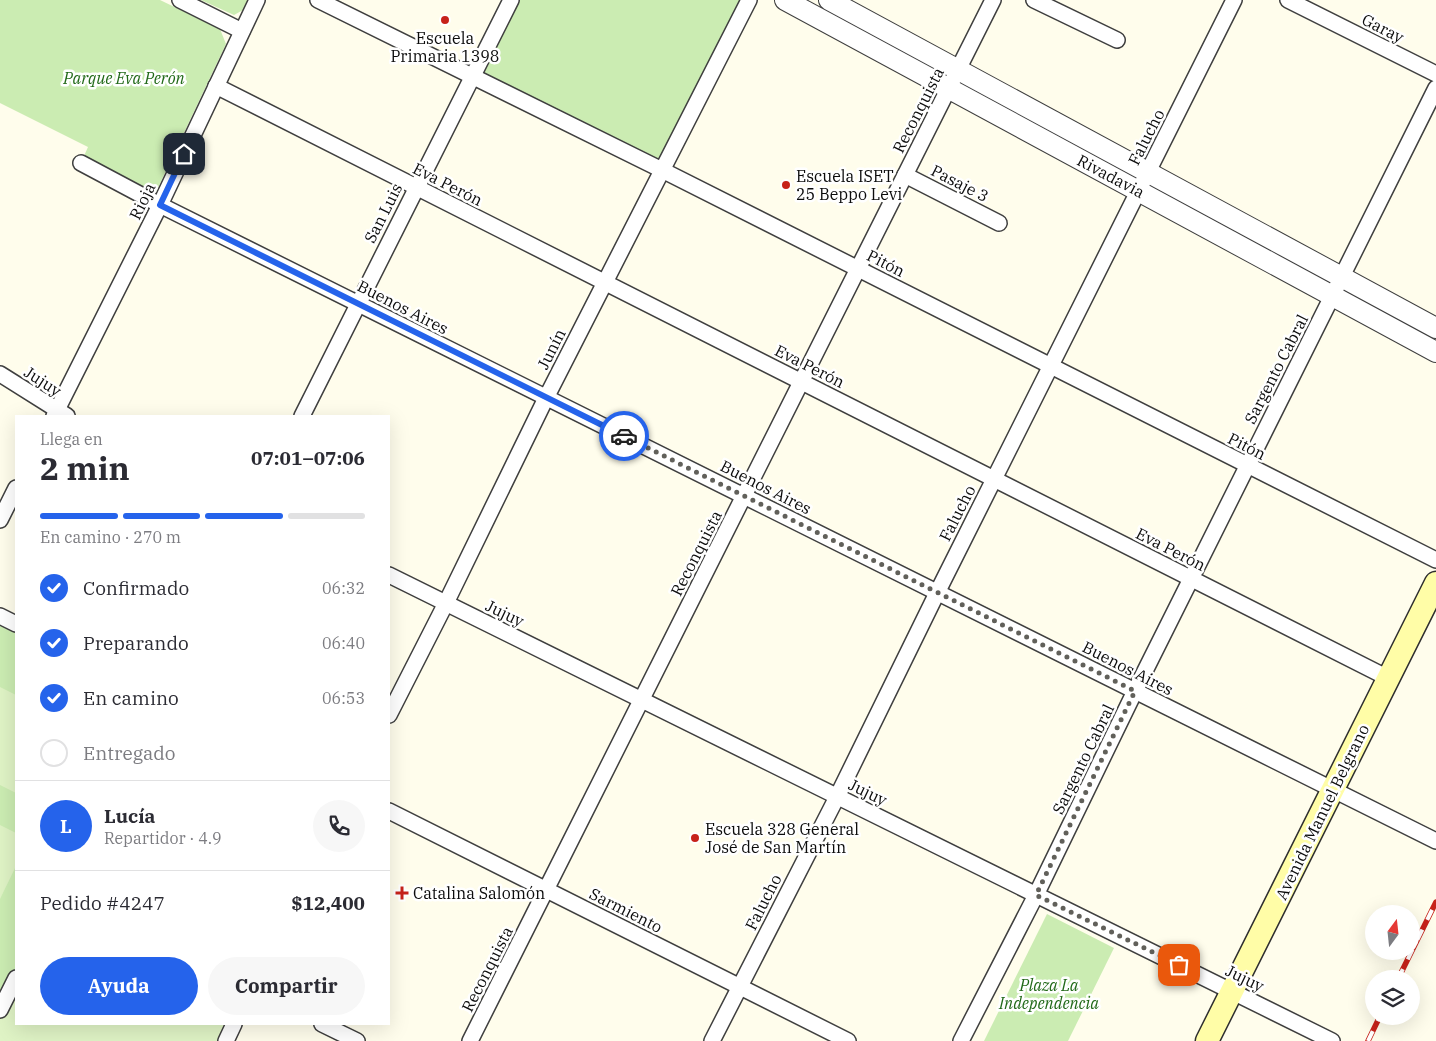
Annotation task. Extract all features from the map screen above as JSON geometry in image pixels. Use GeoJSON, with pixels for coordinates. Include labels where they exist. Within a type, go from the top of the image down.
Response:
{"type":"FeatureCollection","features":[{"type":"Feature","properties":{"kind":"main road","name":"Avenida Manuel Belgrano"},"geometry":{"type":"LineString","coordinates":[[1207,1041],[1388,678],[1435,589]]}},
{"type":"Feature","properties":{"kind":"street"},"geometry":{"type":"LineString","coordinates":[[180,0],[242,31]]}},
{"type":"Feature","properties":{"kind":"street","name":"Rioja"},"geometry":{"type":"LineString","coordinates":[[59,415],[257,0]]}},
{"type":"Feature","properties":{"kind":"street","name":"Pitón"},"geometry":{"type":"LineString","coordinates":[[318,0],[662,170],[1436,560]]}},
{"type":"Feature","properties":{"kind":"street","name":"San Luis"},"geometry":{"type":"LineString","coordinates":[[302,415],[511,0]]}},
{"type":"Feature","properties":{"kind":"street","name":"Junín"},"geometry":{"type":"LineString","coordinates":[[390,713],[546,398],[749,0]]}},
{"type":"Feature","properties":{"kind":"street","name":"Rivadavia"},"geometry":{"type":"LineString","coordinates":[[785,0],[1436,352]]}},
{"type":"Feature","properties":{"kind":"street","name":"Rivadavia"},"geometry":{"type":"LineString","coordinates":[[829,0],[1436,328]]}},
{"type":"Feature","properties":{"kind":"street","name":"Reconquista"},"geometry":{"type":"LineString","coordinates":[[470,1041],[993,0]]}},
{"type":"Feature","properties":{"kind":"street"},"geometry":{"type":"LineString","coordinates":[[1034,0],[1117,40]]}},
{"type":"Feature","properties":{"kind":"street","name":"Falucho"},"geometry":{"type":"LineString","coordinates":[[712,1041],[837,796],[937,592],[1234,0]]}},
{"type":"Feature","properties":{"kind":"street","name":"Garay"},"geometry":{"type":"LineString","coordinates":[[1288,0],[1436,74]]}},
{"type":"Feature","properties":{"kind":"street","name":"Eva Perón"},"geometry":{"type":"LineString","coordinates":[[216,86],[1388,678]]}},
{"type":"Feature","properties":{"kind":"street","name":"Sargento Cabral"},"geometry":{"type":"LineString","coordinates":[[961,1041],[1036,895],[1135,691],[1436,88]]}},
{"type":"Feature","properties":{"kind":"street","name":"Buenos Aires"},"geometry":{"type":"LineString","coordinates":[[81,163],[160,205],[1436,841]]}},
{"type":"Feature","properties":{"kind":"street","name":"Pasaje 3"},"geometry":{"type":"LineString","coordinates":[[905,175],[999,223]]}},
{"type":"Feature","properties":{"kind":"street","name":"Jujuy"},"geometry":{"type":"LineString","coordinates":[[0,374],[59,415]]}},
{"type":"Feature","properties":{"kind":"street"},"geometry":{"type":"LineString","coordinates":[[0,520],[15,490]]}},
{"type":"Feature","properties":{"kind":"street","name":"Jujuy"},"geometry":{"type":"LineString","coordinates":[[390,575],[1332,1041]]}},
{"type":"Feature","properties":{"kind":"street"},"geometry":{"type":"LineString","coordinates":[[0,616],[15,624]]}},
{"type":"Feature","properties":{"kind":"street","name":"Sarmiento"},"geometry":{"type":"LineString","coordinates":[[390,812],[848,1041]]}},
{"type":"Feature","properties":{"kind":"street"},"geometry":{"type":"LineString","coordinates":[[0,1010],[15,980]]}},
{"type":"Feature","properties":{"kind":"street"},"geometry":{"type":"LineString","coordinates":[[226,1041],[234,1025]]}},
{"type":"Feature","properties":{"kind":"street"},"geometry":{"type":"LineString","coordinates":[[324,1025],[357,1041]]}},
{"type":"Feature","properties":{"kind":"green space","name":"Parque Eva Perón"},"geometry":{"type":"Polygon","coordinates":[[[0,0],[160,0],[220,29],[226,44],[155,194],[84,156],[88,147],[0,103],[0,0]]]}},
{"type":"Feature","properties":{"kind":"green space"},"geometry":{"type":"Polygon","coordinates":[[[201,0],[248,0],[243,10],[234,15],[201,0]]]}},
{"type":"Feature","properties":{"kind":"green space"},"geometry":{"type":"Polygon","coordinates":[[[511,0],[749,0],[662,170],[472,76],[511,0]]]}},
{"type":"Feature","properties":{"kind":"green space"},"geometry":{"type":"Polygon","coordinates":[[[0,616],[15,624],[15,980],[0,1010],[0,616]]]}},
{"type":"Feature","properties":{"kind":"green space"},"geometry":{"type":"Polygon","coordinates":[[[0,687],[15,694],[15,792],[0,785],[0,687]]]}},
{"type":"Feature","properties":{"kind":"green space"},"geometry":{"type":"Polygon","coordinates":[[[0,825],[15,832],[15,868],[0,899],[0,825]]]}},
{"type":"Feature","properties":{"kind":"green space","name":"Plaza La Independencia"},"geometry":{"type":"Polygon","coordinates":[[[1047,914],[1114,948],[1068,1041],[984,1041],[1047,914]]]}},
{"type":"Feature","properties":{"kind":"green space"},"geometry":{"type":"Polygon","coordinates":[[[15,980],[15,1025],[234,1025],[226,1041],[0,1041],[0,1010],[15,980]]]}},
{"type":"Feature","properties":{"kind":"railway"},"geometry":{"type":"LineString","coordinates":[[1402,970],[1436,902]]}},
{"type":"Feature","properties":{"kind":"railway"},"geometry":{"type":"LineString","coordinates":[[1368,1041],[1376,1025]]}},
{"type":"Feature","properties":{"kind":"way so far"},"geometry":{"type":"LineString","coordinates":[[624,436],[1135,691],[1036,895],[1179,965]]}},
{"type":"Feature","properties":{"kind":"place","name":"Escuela Primaria 1398"},"geometry":{"type":"Point","coordinates":[445,20]}},
{"type":"Feature","properties":{"kind":"place","name":"Escuela ISET 25 Beppo Levi"},"geometry":{"type":"Point","coordinates":[786,185]}},
{"type":"Feature","properties":{"kind":"place","name":"Escuela 328 General José de San Martín"},"geometry":{"type":"Point","coordinates":[695,838]}},
{"type":"Feature","properties":{"kind":"place","name":"Catalina Salomón"},"geometry":{"type":"Point","coordinates":[402,893]}},
{"type":"Feature","properties":{"kind":"route"},"geometry":{"type":"LineString","coordinates":[[184,154],[160,205],[624,436]]}}]}
